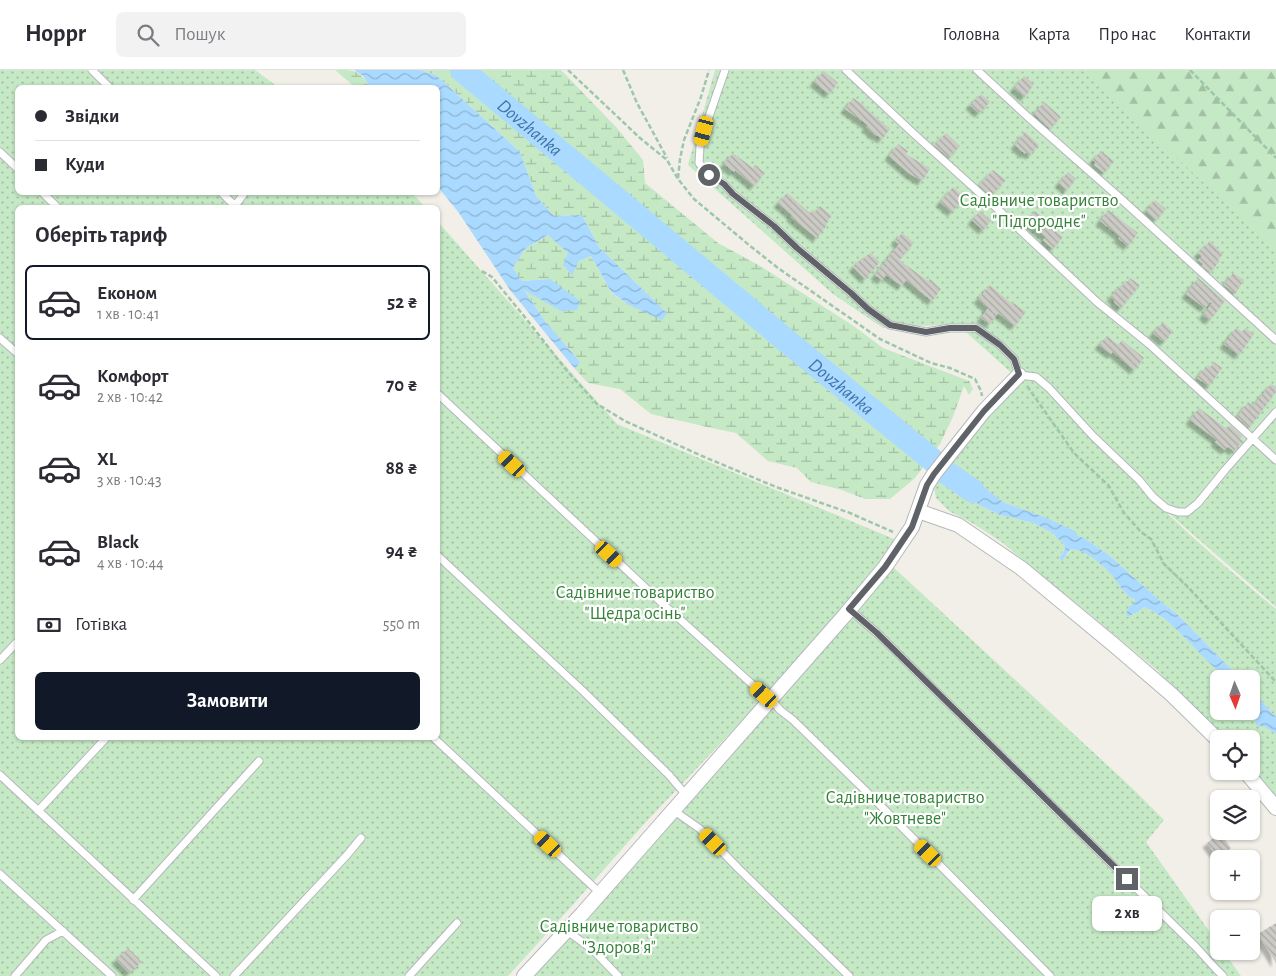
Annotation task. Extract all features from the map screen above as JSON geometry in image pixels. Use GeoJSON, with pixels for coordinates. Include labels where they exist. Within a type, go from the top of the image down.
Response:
{"type":"FeatureCollection","features":[{"type":"Feature","properties":{"kind":"street"},"geometry":{"type":"LineString","coordinates":[[524,976],[674,810],[885,567],[912,527],[927,485],[934,474],[984,411],[1019,374]]}},
{"type":"Feature","properties":{"kind":"street"},"geometry":{"type":"LineString","coordinates":[[918,511],[958,525],[1021,568],[1164,688],[1210,732]]}},
{"type":"Feature","properties":{"kind":"street"},"geometry":{"type":"LineString","coordinates":[[1253,780],[1276,808]]}},
{"type":"Feature","properties":{"kind":"lane"},"geometry":{"type":"LineString","coordinates":[[92,70],[107,85]]}},
{"type":"Feature","properties":{"kind":"lane"},"geometry":{"type":"LineString","coordinates":[[725,70],[700,146],[699,163],[709,175],[724,184],[733,194],[774,226],[868,309],[890,325],[926,332],[950,328],[976,328],[1000,345],[1014,359],[1019,374],[1036,377],[1049,388],[1093,436],[1166,508],[1178,512],[1187,512],[1198,503],[1276,412]]}},
{"type":"Feature","properties":{"kind":"lane"},"geometry":{"type":"LineString","coordinates":[[846,70],[1097,302],[1149,344],[1276,460]]}},
{"type":"Feature","properties":{"kind":"lane"},"geometry":{"type":"LineString","coordinates":[[977,70],[1276,340]]}},
{"type":"Feature","properties":{"kind":"lane"},"geometry":{"type":"LineString","coordinates":[[0,152],[15,166]]}},
{"type":"Feature","properties":{"kind":"lane"},"geometry":{"type":"LineString","coordinates":[[45,195],[55,205]]}},
{"type":"Feature","properties":{"kind":"lane"},"geometry":{"type":"LineString","coordinates":[[224,195],[234,205]]}},
{"type":"Feature","properties":{"kind":"lane"},"geometry":{"type":"LineString","coordinates":[[0,338],[15,351]]}},
{"type":"Feature","properties":{"kind":"lane"},"geometry":{"type":"LineString","coordinates":[[440,396],[663,604],[793,720],[1050,976]]}},
{"type":"Feature","properties":{"kind":"lane"},"geometry":{"type":"LineString","coordinates":[[440,558],[584,692],[669,775],[686,795]]}},
{"type":"Feature","properties":{"kind":"lane"},"geometry":{"type":"LineString","coordinates":[[849,609],[877,633],[993,746],[1223,976]]}},
{"type":"Feature","properties":{"kind":"lane"},"geometry":{"type":"LineString","coordinates":[[0,660],[15,644]]}},
{"type":"Feature","properties":{"kind":"lane"},"geometry":{"type":"LineString","coordinates":[[38,811],[104,740]]}},
{"type":"Feature","properties":{"kind":"lane"},"geometry":{"type":"LineString","coordinates":[[436,740],[600,893]]}},
{"type":"Feature","properties":{"kind":"lane"},"geometry":{"type":"LineString","coordinates":[[133,900],[259,761]]}},
{"type":"Feature","properties":{"kind":"lane"},"geometry":{"type":"LineString","coordinates":[[0,775],[216,976]]}},
{"type":"Feature","properties":{"kind":"lane"},"geometry":{"type":"LineString","coordinates":[[674,810],[700,829],[849,976]]}},
{"type":"Feature","properties":{"kind":"lane"},"geometry":{"type":"LineString","coordinates":[[234,976],[361,838]]}},
{"type":"Feature","properties":{"kind":"lane"},"geometry":{"type":"LineString","coordinates":[[0,874],[112,976]]}},
{"type":"Feature","properties":{"kind":"lane"},"geometry":{"type":"LineString","coordinates":[[409,976],[457,924]]}},
{"type":"Feature","properties":{"kind":"lane"},"geometry":{"type":"LineString","coordinates":[[566,930],[592,950],[618,976]]}},
{"type":"Feature","properties":{"kind":"lane"},"geometry":{"type":"LineString","coordinates":[[15,976],[46,940],[64,931]]}},
{"type":"Feature","properties":{"kind":"lane"},"geometry":{"type":"LineString","coordinates":[[1208,976],[1216,970]]}},
{"type":"Feature","properties":{"kind":"path"},"geometry":{"type":"LineString","coordinates":[[568,70],[640,138],[667,160]]}},
{"type":"Feature","properties":{"kind":"path"},"geometry":{"type":"LineString","coordinates":[[623,70],[637,103],[667,160],[678,179],[694,198],[778,268],[880,339],[931,363],[975,379],[981,391],[984,411]]}},
{"type":"Feature","properties":{"kind":"path"},"geometry":{"type":"LineString","coordinates":[[678,179],[684,140],[710,70]]}},
{"type":"Feature","properties":{"kind":"path"},"geometry":{"type":"LineString","coordinates":[[1190,70],[1276,158]]}},
{"type":"Feature","properties":{"kind":"path"},"geometry":{"type":"LineString","coordinates":[[482,271],[492,277],[567,371],[597,404],[625,420],[702,456],[776,487],[886,528],[904,539]]}},
{"type":"Feature","properties":{"kind":"path"},"geometry":{"type":"LineString","coordinates":[[1019,374],[1074,453],[1109,486],[1124,513],[1141,532],[1151,539],[1164,564],[1187,586],[1276,682]]}},
{"type":"Feature","properties":{"kind":"green space","name":"Садівниче товариство \"Щедра осінь\""},"geometry":{"type":"Polygon","coordinates":[[[0,70],[255,70],[275,85],[15,85],[15,195],[414,195],[423,205],[15,205],[15,740],[440,740],[440,224],[617,424],[899,541],[866,590],[644,824],[508,976],[0,976],[0,70]]]}},
{"type":"Feature","properties":{"kind":"green space"},"geometry":{"type":"Polygon","coordinates":[[[335,70],[356,72],[363,77],[369,85],[353,85],[335,70]]]}},
{"type":"Feature","properties":{"kind":"green space"},"geometry":{"type":"Polygon","coordinates":[[[420,70],[561,70],[616,127],[643,160],[645,183],[718,243],[762,267],[855,327],[883,348],[969,381],[973,389],[969,395],[964,386],[952,419],[940,444],[915,478],[890,499],[865,499],[842,490],[811,482],[797,468],[768,461],[736,433],[651,414],[620,389],[588,383],[575,369],[580,362],[545,321],[523,288],[550,279],[522,281],[513,268],[525,249],[549,235],[568,253],[571,274],[579,261],[591,256],[611,293],[629,305],[667,313],[599,247],[582,215],[554,216],[536,196],[520,152],[436,75],[420,70]]]}},
{"type":"Feature","properties":{"kind":"green space","name":"Садівниче товариство \"Підгороднє\""},"geometry":{"type":"Polygon","coordinates":[[[715,70],[1093,70],[1276,237],[1276,607],[1156,502],[1215,557],[1276,609],[1276,717],[1260,700],[1260,670],[1232,670],[1177,614],[1109,555],[1084,538],[1042,516],[1003,502],[982,487],[949,468],[945,460],[1016,377],[957,324],[883,328],[833,294],[688,165],[715,70]]]}},
{"type":"Feature","properties":{"kind":"green space"},"geometry":{"type":"Polygon","coordinates":[[[1082,70],[1276,70],[1276,250],[1082,70]]]}},
{"type":"Feature","properties":{"kind":"green space"},"geometry":{"type":"Polygon","coordinates":[[[947,473],[947,477],[979,505],[1000,515],[1034,523],[1054,534],[1064,544],[1065,548],[1059,558],[1062,560],[1072,549],[1081,550],[1097,560],[1111,573],[1124,592],[1135,599],[1135,602],[1126,613],[1127,617],[1144,607],[1166,620],[1179,632],[1216,670],[1210,670],[1210,720],[1259,720],[1265,727],[1276,734],[1276,796],[1260,778],[1260,730],[1216,730],[1188,705],[1158,671],[1091,615],[1003,543],[974,524],[949,511],[936,498],[934,487],[939,478],[947,473]]]}},
{"type":"Feature","properties":{"kind":"green space","name":"Садівниче товариство \"Жовтневе\""},"geometry":{"type":"Polygon","coordinates":[[[891,565],[1131,787],[1164,820],[1146,842],[1210,932],[1210,960],[1229,960],[1241,976],[527,976],[891,565]]]}},
{"type":"Feature","properties":{"kind":"water"},"geometry":{"type":"Polygon","coordinates":[[[354,70],[420,70],[436,75],[520,152],[536,196],[554,216],[582,215],[599,247],[667,313],[662,320],[629,305],[611,292],[591,256],[579,261],[572,275],[563,265],[568,253],[548,235],[525,249],[513,268],[522,281],[550,279],[580,301],[577,310],[561,311],[524,290],[545,321],[580,362],[575,369],[510,290],[459,213],[440,189],[440,85],[369,85],[363,76],[354,70]]]}},
{"type":"Feature","properties":{"kind":"water"},"geometry":{"type":"Polygon","coordinates":[[[949,468],[955,471],[961,470],[1003,502],[1042,516],[1075,531],[1078,536],[1109,555],[1177,614],[1232,670],[1216,670],[1175,628],[1151,610],[1144,607],[1127,617],[1126,613],[1135,602],[1135,599],[1124,592],[1111,574],[1098,562],[1086,554],[1072,549],[1062,561],[1059,558],[1065,549],[1064,544],[1054,534],[1034,523],[1000,515],[979,505],[964,490],[944,475],[949,468]]]}},
{"type":"Feature","properties":{"kind":"water"},"geometry":{"type":"Polygon","coordinates":[[[1260,700],[1276,717],[1276,734],[1265,727],[1256,725],[1255,720],[1260,720],[1260,700]]]}},
{"type":"Feature","properties":{"kind":"building"},"geometry":{"type":"Polygon","coordinates":[[[824,71],[838,83],[829,94],[814,82],[824,71]]]}},
{"type":"Feature","properties":{"kind":"building"},"geometry":{"type":"Polygon","coordinates":[[[1024,76],[1034,84],[1025,97],[1014,88],[1024,76]]]}},
{"type":"Feature","properties":{"kind":"building"},"geometry":{"type":"Polygon","coordinates":[[[981,94],[990,102],[979,113],[970,105],[981,94]]]}},
{"type":"Feature","properties":{"kind":"building"},"geometry":{"type":"Polygon","coordinates":[[[853,98],[865,106],[890,129],[882,139],[866,127],[868,125],[845,109],[853,98]]]}},
{"type":"Feature","properties":{"kind":"building"},"geometry":{"type":"Polygon","coordinates":[[[1044,102],[1061,117],[1050,129],[1034,114],[1044,102]]]}},
{"type":"Feature","properties":{"kind":"building"},"geometry":{"type":"Polygon","coordinates":[[[1025,132],[1039,145],[1030,155],[1026,152],[1025,154],[1015,145],[1025,132]]]}},
{"type":"Feature","properties":{"kind":"building"},"geometry":{"type":"Polygon","coordinates":[[[946,133],[960,146],[949,158],[934,145],[946,133]]]}},
{"type":"Feature","properties":{"kind":"building"},"geometry":{"type":"Polygon","coordinates":[[[898,144],[908,151],[906,154],[930,169],[922,181],[910,174],[889,156],[898,144]]]}},
{"type":"Feature","properties":{"kind":"building"},"geometry":{"type":"Polygon","coordinates":[[[1101,151],[1114,161],[1104,173],[1094,165],[1096,162],[1093,160],[1101,151]]]}},
{"type":"Feature","properties":{"kind":"building"},"geometry":{"type":"Polygon","coordinates":[[[733,153],[753,168],[755,165],[765,173],[754,186],[735,170],[734,172],[724,164],[733,153]]]}},
{"type":"Feature","properties":{"kind":"building"},"geometry":{"type":"Polygon","coordinates":[[[993,170],[1006,180],[991,196],[979,185],[993,170]]]}},
{"type":"Feature","properties":{"kind":"building"},"geometry":{"type":"Polygon","coordinates":[[[1068,172],[1076,179],[1067,190],[1059,183],[1068,172]]]}},
{"type":"Feature","properties":{"kind":"building"},"geometry":{"type":"Polygon","coordinates":[[[953,187],[965,197],[952,212],[940,202],[953,187]]]}},
{"type":"Feature","properties":{"kind":"building"},"geometry":{"type":"Polygon","coordinates":[[[787,193],[810,213],[812,210],[815,212],[820,206],[832,216],[817,238],[791,217],[792,215],[778,203],[787,193]]]}},
{"type":"Feature","properties":{"kind":"building"},"geometry":{"type":"Polygon","coordinates":[[[1155,200],[1166,209],[1156,220],[1146,211],[1155,200]]]}},
{"type":"Feature","properties":{"kind":"building"},"geometry":{"type":"Polygon","coordinates":[[[1108,210],[1138,233],[1128,246],[1118,238],[1120,236],[1100,221],[1108,210]]]}},
{"type":"Feature","properties":{"kind":"building"},"geometry":{"type":"Polygon","coordinates":[[[980,211],[991,221],[983,230],[972,220],[980,211]]]}},
{"type":"Feature","properties":{"kind":"building"},"geometry":{"type":"Polygon","coordinates":[[[1035,211],[1044,219],[1043,221],[1063,237],[1053,249],[1043,240],[1046,237],[1026,221],[1035,211]]]}},
{"type":"Feature","properties":{"kind":"building"},"geometry":{"type":"Polygon","coordinates":[[[902,233],[914,243],[899,260],[928,281],[930,279],[941,289],[932,301],[906,280],[902,286],[886,275],[882,280],[875,275],[899,244],[895,241],[902,233]]]}},
{"type":"Feature","properties":{"kind":"building"},"geometry":{"type":"Polygon","coordinates":[[[1210,241],[1223,254],[1210,272],[1198,260],[1202,256],[1198,253],[1210,241]]]}},
{"type":"Feature","properties":{"kind":"building"},"geometry":{"type":"Polygon","coordinates":[[[870,253],[880,262],[865,279],[853,267],[870,253]]]}},
{"type":"Feature","properties":{"kind":"building"},"geometry":{"type":"Polygon","coordinates":[[[1233,273],[1244,280],[1235,294],[1224,285],[1233,273]]]}},
{"type":"Feature","properties":{"kind":"building"},"geometry":{"type":"Polygon","coordinates":[[[1130,278],[1140,285],[1121,308],[1111,297],[1130,278]]]}},
{"type":"Feature","properties":{"kind":"building"},"geometry":{"type":"Polygon","coordinates":[[[1198,278],[1225,301],[1210,320],[1203,315],[1212,303],[1210,302],[1205,308],[1186,294],[1198,278]]]}},
{"type":"Feature","properties":{"kind":"building"},"geometry":{"type":"Polygon","coordinates":[[[990,285],[1013,305],[1014,303],[1026,312],[1015,326],[998,313],[990,324],[981,318],[988,308],[978,299],[990,285]]]}},
{"type":"Feature","properties":{"kind":"building"},"geometry":{"type":"Polygon","coordinates":[[[1163,322],[1173,331],[1164,342],[1153,333],[1163,322]]]}},
{"type":"Feature","properties":{"kind":"building"},"geometry":{"type":"Polygon","coordinates":[[[1236,328],[1242,332],[1245,328],[1254,334],[1239,355],[1224,344],[1236,328]]]}},
{"type":"Feature","properties":{"kind":"building"},"geometry":{"type":"Polygon","coordinates":[[[1107,336],[1118,345],[1122,340],[1144,358],[1134,370],[1113,352],[1111,354],[1099,345],[1107,336]]]}},
{"type":"Feature","properties":{"kind":"building"},"geometry":{"type":"Polygon","coordinates":[[[1214,362],[1222,368],[1209,386],[1197,378],[1206,366],[1210,368],[1214,362]]]}},
{"type":"Feature","properties":{"kind":"building"},"geometry":{"type":"Polygon","coordinates":[[[1271,384],[1276,387],[1276,392],[1249,428],[1237,417],[1248,402],[1253,406],[1271,384]]]}},
{"type":"Feature","properties":{"kind":"building"},"geometry":{"type":"Polygon","coordinates":[[[1199,408],[1227,429],[1230,425],[1242,436],[1240,439],[1243,441],[1234,451],[1228,447],[1225,450],[1215,442],[1217,440],[1190,420],[1199,408]]]}},
{"type":"Feature","properties":{"kind":"building"},"geometry":{"type":"Polygon","coordinates":[[[1211,840],[1225,840],[1231,848],[1228,850],[1212,850],[1207,843],[1211,840]]]}},
{"type":"Feature","properties":{"kind":"building"},"geometry":{"type":"Polygon","coordinates":[[[1276,923],[1276,963],[1260,937],[1260,933],[1276,923]]]}},
{"type":"Feature","properties":{"kind":"building"},"geometry":{"type":"Polygon","coordinates":[[[128,948],[142,962],[129,973],[116,960],[128,948]]]}},
{"type":"Feature","properties":{"kind":"waterway","name":"Dovzhanka"},"geometry":{"type":"LineString","coordinates":[[462,70],[947,473],[973,491]]}},
{"type":"Feature","properties":{"kind":"route"},"geometry":{"type":"LineString","coordinates":[[709,175],[724,184],[733,194],[774,226],[868,309],[890,325],[926,332],[950,328],[976,328],[1000,345],[1014,359],[1019,374],[984,411],[934,474],[927,485],[912,527],[885,567],[849,609],[877,633],[1127,879]]}},
{"type":"Feature","properties":{"kind":"park label","name":"Садівниче товариство \"Здоров'я\""},"geometry":{"type":"Point","coordinates":[619,936]}}]}
